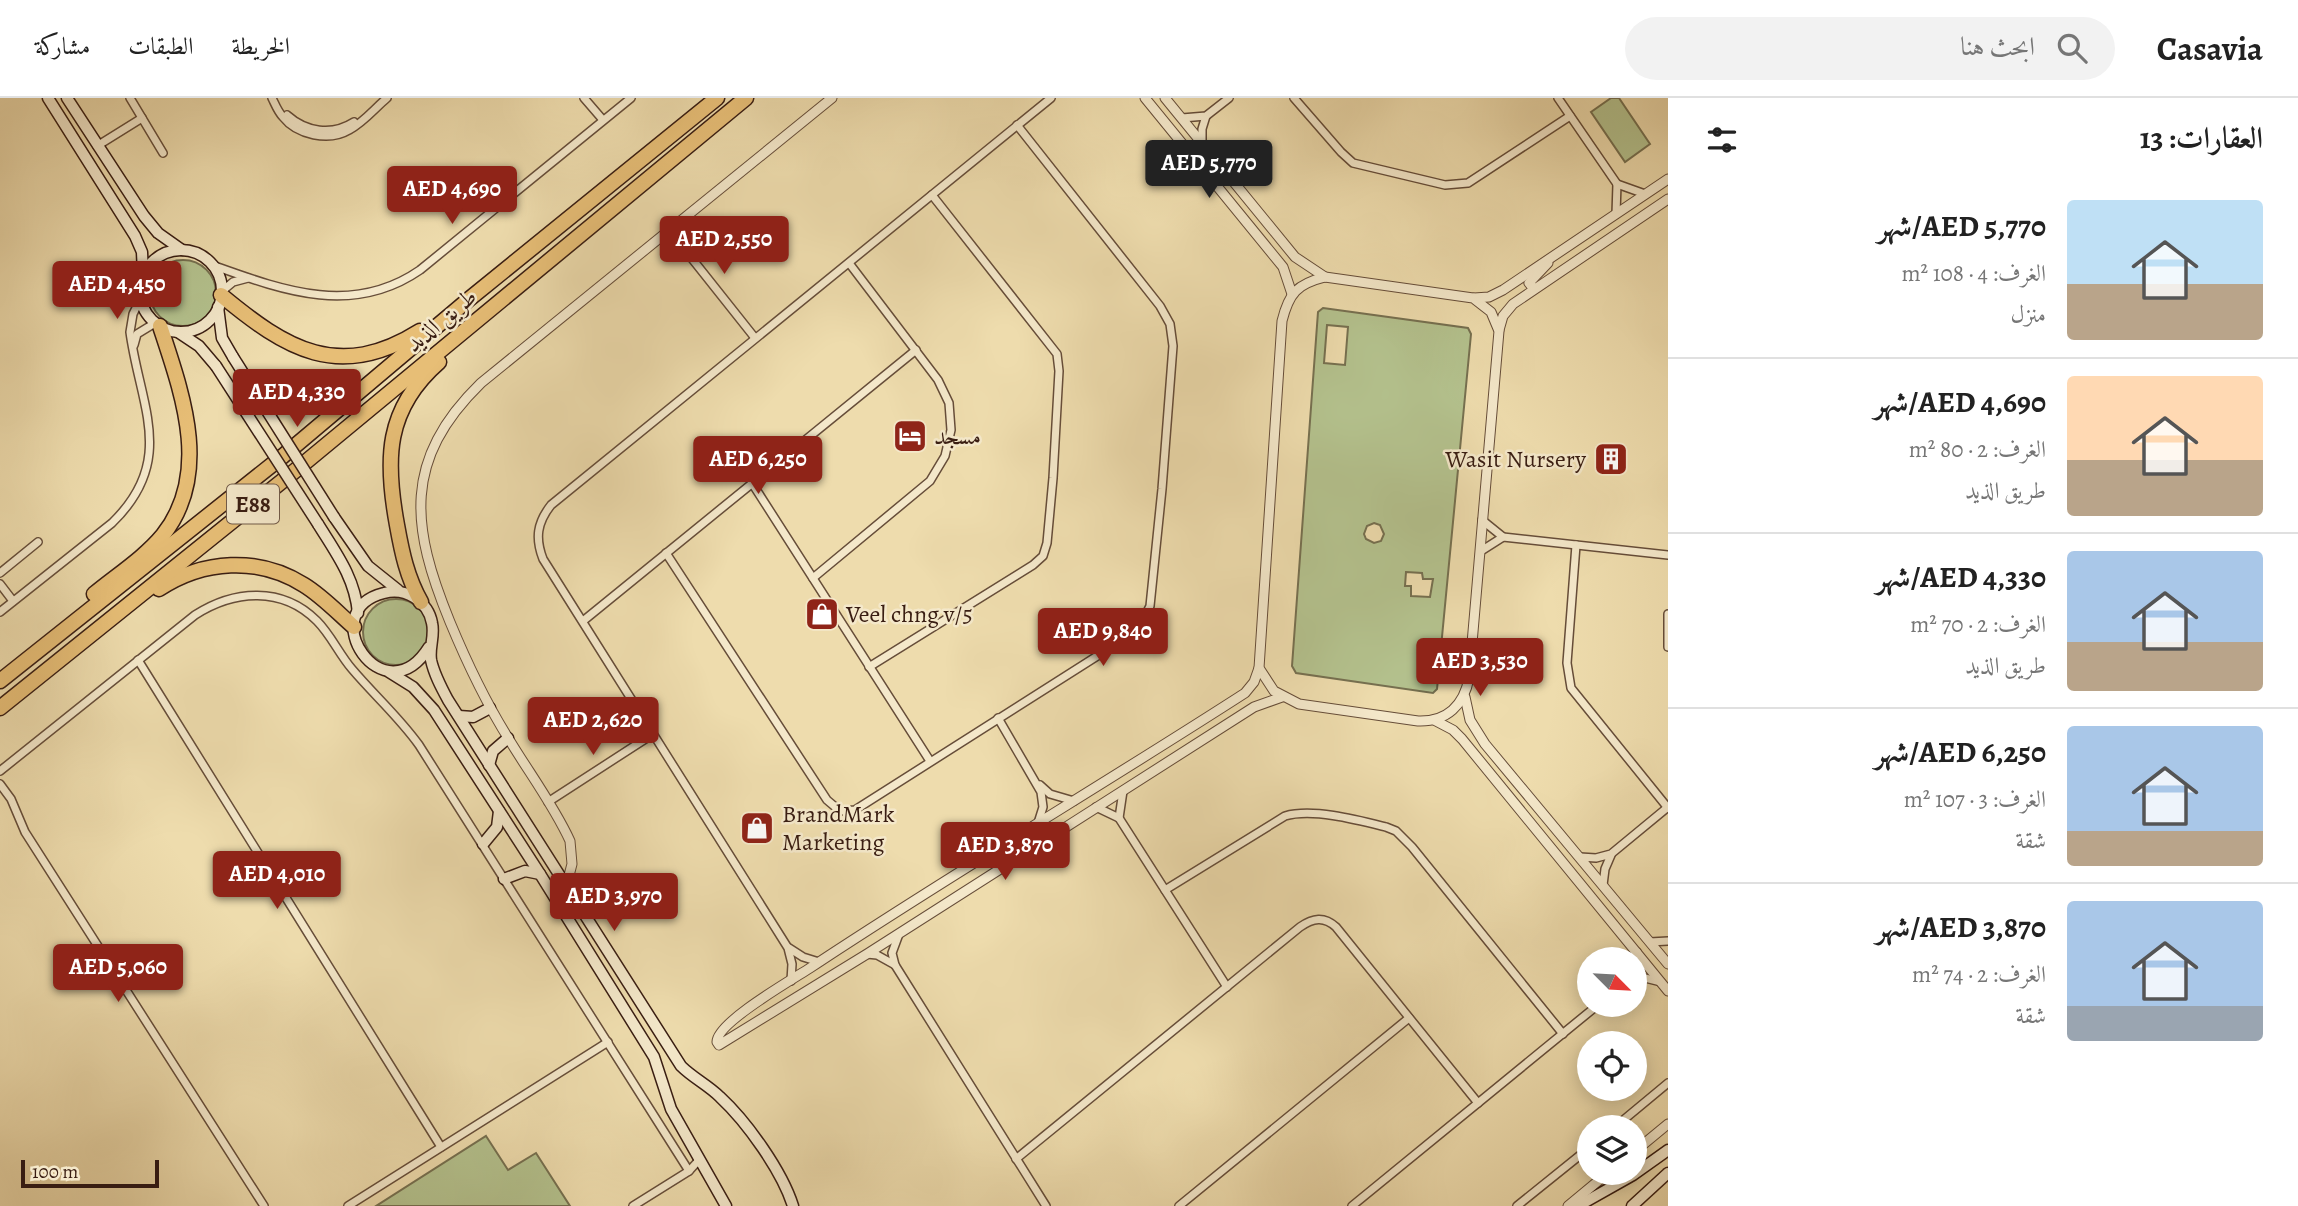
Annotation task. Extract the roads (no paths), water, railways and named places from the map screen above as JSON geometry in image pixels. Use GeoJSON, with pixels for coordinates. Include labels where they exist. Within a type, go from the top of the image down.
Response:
{"type":"FeatureCollection","features":[{"type":"Feature","properties":{"kind":"highway","name":"طريق الذيد"},"geometry":{"type":"LineString","coordinates":[[0,681],[283,456],[468,300],[717,98]]}},
{"type":"Feature","properties":{"kind":"highway","name":"طريق الذيد"},"geometry":{"type":"LineString","coordinates":[[0,710],[296,470],[746,98]]}},
{"type":"Feature","properties":{"kind":"highway"},"geometry":{"type":"LineString","coordinates":[[421,602],[405,567],[390,488],[392,443],[402,410],[420,381],[480,326],[505,297]]}},
{"type":"Feature","properties":{"kind":"highway"},"geometry":{"type":"LineString","coordinates":[[220,298],[274,336],[314,353],[335,356],[378,351],[398,344],[468,300]]}},
{"type":"Feature","properties":{"kind":"highway"},"geometry":{"type":"LineString","coordinates":[[0,674],[146,551],[162,536],[179,508],[189,477],[191,455],[175,373],[158,324]]}},
{"type":"Feature","properties":{"kind":"highway"},"geometry":{"type":"LineString","coordinates":[[0,710],[63,668],[154,593],[173,580],[194,571],[240,565],[284,575],[304,585],[354,627]]}},
{"type":"Feature","properties":{"kind":"main road"},"geometry":{"type":"LineString","coordinates":[[48,98],[135,236],[144,261],[141,298],[146,312],[158,324],[178,332],[199,346],[216,366],[349,575],[358,613]]}},
{"type":"Feature","properties":{"kind":"main road"},"geometry":{"type":"LineString","coordinates":[[67,98],[148,222],[182,250],[201,256],[212,264],[217,273],[222,338],[334,517],[368,566],[400,592]]}},
{"type":"Feature","properties":{"kind":"main road"},"geometry":{"type":"LineString","coordinates":[[143,276],[158,257],[182,250]]}},
{"type":"Feature","properties":{"kind":"main road"},"geometry":{"type":"LineString","coordinates":[[178,332],[198,328],[214,315],[220,298]]}},
{"type":"Feature","properties":{"kind":"main road"},"geometry":{"type":"LineString","coordinates":[[387,591],[411,595],[421,602],[432,623],[433,636],[429,647],[416,663],[397,671],[375,667],[365,660],[358,650],[354,627],[358,613],[365,603],[375,595],[387,591]]}},
{"type":"Feature","properties":{"kind":"main road"},"geometry":{"type":"LineString","coordinates":[[429,647],[441,688],[681,1066]]}},
{"type":"Feature","properties":{"kind":"main road"},"geometry":{"type":"LineString","coordinates":[[386,670],[424,698],[540,874],[658,1066],[671,1109],[726,1206]]}},
{"type":"Feature","properties":{"kind":"main road"},"geometry":{"type":"LineString","coordinates":[[459,716],[473,717],[490,708]]}},
{"type":"Feature","properties":{"kind":"main road"},"geometry":{"type":"LineString","coordinates":[[489,765],[494,751],[508,738]]}},
{"type":"Feature","properties":{"kind":"main road"},"geometry":{"type":"LineString","coordinates":[[483,844],[497,827],[499,811]]}},
{"type":"Feature","properties":{"kind":"main road"},"geometry":{"type":"LineString","coordinates":[[504,879],[525,872],[540,874]]}},
{"type":"Feature","properties":{"kind":"main road"},"geometry":{"type":"LineString","coordinates":[[658,1066],[665,1057],[681,1066],[732,1109],[772,1162],[793,1206]]}},
{"type":"Feature","properties":{"kind":"main road"},"geometry":{"type":"LineString","coordinates":[[1578,1206],[1633,1175],[1668,1150]]}},
{"type":"Feature","properties":{"kind":"main road"},"geometry":{"type":"LineString","coordinates":[[1632,1206],[1668,1173]]}},
{"type":"Feature","properties":{"kind":"street"},"geometry":{"type":"LineString","coordinates":[[130,98],[163,153]]}},
{"type":"Feature","properties":{"kind":"street"},"geometry":{"type":"LineString","coordinates":[[272,99],[288,122],[301,131],[330,135],[345,132],[357,125],[387,98]]}},
{"type":"Feature","properties":{"kind":"street"},"geometry":{"type":"LineString","coordinates":[[584,98],[603,120]]}},
{"type":"Feature","properties":{"kind":"street"},"geometry":{"type":"LineString","coordinates":[[212,264],[248,278],[310,294],[336,297],[375,292],[420,270],[631,98]]}},
{"type":"Feature","properties":{"kind":"street"},"geometry":{"type":"LineString","coordinates":[[566,887],[572,864],[572,849],[548,802],[490,708],[458,641],[424,550],[420,506],[422,483],[430,457],[452,415],[481,383],[832,98]]}},
{"type":"Feature","properties":{"kind":"street"},"geometry":{"type":"LineString","coordinates":[[791,981],[792,964],[788,948],[543,559],[538,546],[537,531],[542,517],[551,505],[1051,98]]}},
{"type":"Feature","properties":{"kind":"street"},"geometry":{"type":"LineString","coordinates":[[1145,98],[1287,273],[1292,294]]}},
{"type":"Feature","properties":{"kind":"street"},"geometry":{"type":"LineString","coordinates":[[1165,98],[1301,263],[1325,277]]}},
{"type":"Feature","properties":{"kind":"street"},"geometry":{"type":"LineString","coordinates":[[1202,143],[1206,116],[1228,98]]}},
{"type":"Feature","properties":{"kind":"street"},"geometry":{"type":"LineString","coordinates":[[1294,98],[1353,163],[1369,169],[1445,185],[1468,183],[1570,116]]}},
{"type":"Feature","properties":{"kind":"street"},"geometry":{"type":"LineString","coordinates":[[1558,98],[1617,184],[1616,214]]}},
{"type":"Feature","properties":{"kind":"street"},"geometry":{"type":"LineString","coordinates":[[1182,118],[1206,116]]}},
{"type":"Feature","properties":{"kind":"street"},"geometry":{"type":"LineString","coordinates":[[97,146],[142,118]]}},
{"type":"Feature","properties":{"kind":"street"},"geometry":{"type":"LineString","coordinates":[[666,553],[834,808],[848,812],[1124,639],[1141,624],[1150,606],[1163,489],[1173,335],[1165,314],[1017,125]]}},
{"type":"Feature","properties":{"kind":"street"},"geometry":{"type":"LineString","coordinates":[[1282,697],[1259,704],[719,1045],[717,1037],[737,1017],[818,962],[1250,688],[1259,668],[1282,321],[1286,302],[1292,294],[1309,281],[1325,277],[1473,298],[1496,294],[1668,179]]}},
{"type":"Feature","properties":{"kind":"street"},"geometry":{"type":"LineString","coordinates":[[1617,184],[1645,194]]}},
{"type":"Feature","properties":{"kind":"street"},"geometry":{"type":"LineString","coordinates":[[869,667],[1033,565],[1042,556],[1047,543],[1059,371],[1057,354],[932,195]]}},
{"type":"Feature","properties":{"kind":"street"},"geometry":{"type":"LineString","coordinates":[[1668,199],[1507,309],[1499,331],[1481,551],[1465,697],[1470,720],[1485,744],[1668,964]]}},
{"type":"Feature","properties":{"kind":"street"},"geometry":{"type":"LineString","coordinates":[[670,231],[755,338]]}},
{"type":"Feature","properties":{"kind":"street"},"geometry":{"type":"LineString","coordinates":[[1268,248],[1274,246],[1279,238]]}},
{"type":"Feature","properties":{"kind":"street"},"geometry":{"type":"LineString","coordinates":[[1534,289],[1529,285],[1531,280],[1544,269],[1553,256]]}},
{"type":"Feature","properties":{"kind":"street"},"geometry":{"type":"LineString","coordinates":[[813,578],[930,481],[946,456],[951,430],[949,403],[938,380],[849,263]]}},
{"type":"Feature","properties":{"kind":"street"},"geometry":{"type":"LineString","coordinates":[[220,298],[233,282],[248,278]]}},
{"type":"Feature","properties":{"kind":"street"},"geometry":{"type":"LineString","coordinates":[[0,612],[112,523],[123,512],[140,486],[146,471],[151,438],[131,323],[141,298]]}},
{"type":"Feature","properties":{"kind":"street"},"geometry":{"type":"LineString","coordinates":[[1473,298],[1491,312],[1499,331]]}},
{"type":"Feature","properties":{"kind":"street"},"geometry":{"type":"LineString","coordinates":[[134,349],[138,334],[158,324]]}},
{"type":"Feature","properties":{"kind":"street"},"geometry":{"type":"LineString","coordinates":[[583,621],[916,350]]}},
{"type":"Feature","properties":{"kind":"street"},"geometry":{"type":"LineString","coordinates":[[752,483],[930,761]]}},
{"type":"Feature","properties":{"kind":"street"},"geometry":{"type":"LineString","coordinates":[[1482,520],[1503,537],[1668,555]]}},
{"type":"Feature","properties":{"kind":"street"},"geometry":{"type":"LineString","coordinates":[[1481,551],[1503,537]]}},
{"type":"Feature","properties":{"kind":"street"},"geometry":{"type":"LineString","coordinates":[[0,573],[38,542]]}},
{"type":"Feature","properties":{"kind":"street"},"geometry":{"type":"LineString","coordinates":[[1576,545],[1567,663],[1571,688],[1668,808],[1611,854],[1596,858],[1580,857]]}},
{"type":"Feature","properties":{"kind":"street"},"geometry":{"type":"LineString","coordinates":[[0,584],[13,601]]}},
{"type":"Feature","properties":{"kind":"street"},"geometry":{"type":"LineString","coordinates":[[0,771],[211,605],[228,598],[247,595],[266,596],[295,604],[319,622],[351,667],[407,728],[689,1171]]}},
{"type":"Feature","properties":{"kind":"street"},"geometry":{"type":"LineString","coordinates":[[1668,614],[1668,647]]}},
{"type":"Feature","properties":{"kind":"street"},"geometry":{"type":"LineString","coordinates":[[138,660],[441,1147]]}},
{"type":"Feature","properties":{"kind":"street"},"geometry":{"type":"LineString","coordinates":[[1259,668],[1268,685],[1282,697],[1299,704],[1418,721],[1434,720],[1452,712],[1465,697]]}},
{"type":"Feature","properties":{"kind":"street"},"geometry":{"type":"LineString","coordinates":[[1221,708],[1227,715],[1228,724]]}},
{"type":"Feature","properties":{"kind":"street"},"geometry":{"type":"LineString","coordinates":[[999,718],[1037,782],[1043,799],[1038,823]]}},
{"type":"Feature","properties":{"kind":"street"},"geometry":{"type":"LineString","coordinates":[[1434,720],[1452,730],[1472,751],[1633,947]]}},
{"type":"Feature","properties":{"kind":"street"},"geometry":{"type":"LineString","coordinates":[[548,802],[653,734]]}},
{"type":"Feature","properties":{"kind":"street"},"geometry":{"type":"LineString","coordinates":[[1472,751],[1485,744]]}},
{"type":"Feature","properties":{"kind":"street"},"geometry":{"type":"LineString","coordinates":[[1037,782],[1050,794],[1074,801]]}},
{"type":"Feature","properties":{"kind":"street"},"geometry":{"type":"LineString","coordinates":[[0,784],[25,832],[264,1206]]}},
{"type":"Feature","properties":{"kind":"street"},"geometry":{"type":"LineString","coordinates":[[1119,818],[1124,789]]}},
{"type":"Feature","properties":{"kind":"street"},"geometry":{"type":"LineString","coordinates":[[1096,807],[1119,818],[1227,987]]}},
{"type":"Feature","properties":{"kind":"street"},"geometry":{"type":"LineString","coordinates":[[1165,890],[1285,816],[1315,814],[1386,827],[1396,831],[1412,847],[1563,1034]]}},
{"type":"Feature","properties":{"kind":"street"},"geometry":{"type":"LineString","coordinates":[[1603,885],[1611,854]]}},
{"type":"Feature","properties":{"kind":"street"},"geometry":{"type":"LineString","coordinates":[[1016,1159],[1300,927],[1314,919],[1322,919],[1336,927],[1478,1103]]}},
{"type":"Feature","properties":{"kind":"street"},"geometry":{"type":"LineString","coordinates":[[899,933],[892,953],[895,965],[1046,1206]]}},
{"type":"Feature","properties":{"kind":"street"},"geometry":{"type":"LineString","coordinates":[[1650,942],[1668,941]]}},
{"type":"Feature","properties":{"kind":"street"},"geometry":{"type":"LineString","coordinates":[[788,948],[818,962]]}},
{"type":"Feature","properties":{"kind":"street"},"geometry":{"type":"LineString","coordinates":[[867,954],[877,955],[895,965]]}},
{"type":"Feature","properties":{"kind":"street"},"geometry":{"type":"LineString","coordinates":[[1647,964],[1668,991]]}},
{"type":"Feature","properties":{"kind":"street"},"geometry":{"type":"LineString","coordinates":[[1647,978],[1661,982]]}},
{"type":"Feature","properties":{"kind":"street"},"geometry":{"type":"LineString","coordinates":[[1352,1206],[1583,1017]]}},
{"type":"Feature","properties":{"kind":"street"},"geometry":{"type":"LineString","coordinates":[[1180,1206],[1409,1018]]}},
{"type":"Feature","properties":{"kind":"street"},"geometry":{"type":"LineString","coordinates":[[348,1206],[608,1042]]}},
{"type":"Feature","properties":{"kind":"street"},"geometry":{"type":"LineString","coordinates":[[1629,1115],[1668,1083]]}},
{"type":"Feature","properties":{"kind":"street"},"geometry":{"type":"LineString","coordinates":[[1647,1141],[1668,1124]]}},
{"type":"Feature","properties":{"kind":"street"},"geometry":{"type":"LineString","coordinates":[[1517,1206],[1577,1158]]}},
{"type":"Feature","properties":{"kind":"street"},"geometry":{"type":"LineString","coordinates":[[632,1206],[702,1164]]}},
{"type":"Feature","properties":{"kind":"street"},"geometry":{"type":"LineString","coordinates":[[1568,1206],[1593,1185]]}},
{"type":"Feature","properties":{"kind":"place","name":"مسجد"},"geometry":{"type":"Point","coordinates":[910,436]}},
{"type":"Feature","properties":{"kind":"place","name":"Wasit Nursery"},"geometry":{"type":"Point","coordinates":[1611,459]}},
{"type":"Feature","properties":{"kind":"place","name":"Veel chng v/5"},"geometry":{"type":"Point","coordinates":[822,614]}},
{"type":"Feature","properties":{"kind":"place","name":"BrandMark Marketing"},"geometry":{"type":"Point","coordinates":[757,828]}}]}
